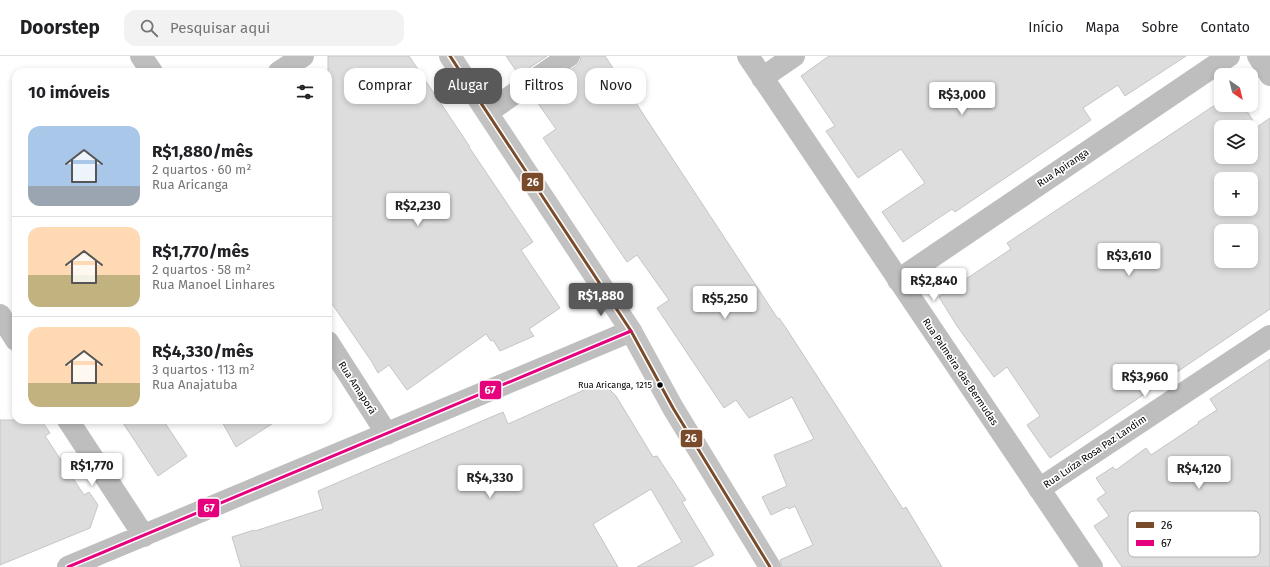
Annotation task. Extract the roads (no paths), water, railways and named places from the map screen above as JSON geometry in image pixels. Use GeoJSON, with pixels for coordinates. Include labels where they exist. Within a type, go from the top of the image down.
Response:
{"type":"FeatureCollection","features":[{"type":"Feature","properties":{"kind":"street"},"geometry":{"type":"LineString","coordinates":[[141,56],[149,68]]}},
{"type":"Feature","properties":{"kind":"street"},"geometry":{"type":"LineString","coordinates":[[285,68],[303,56]]}},
{"type":"Feature","properties":{"kind":"street"},"geometry":{"type":"LineString","coordinates":[[450,56],[631,331],[673,408],[767,566]]}},
{"type":"Feature","properties":{"kind":"street"},"geometry":{"type":"LineString","coordinates":[[488,112],[569,56]]}},
{"type":"Feature","properties":{"kind":"street","name":"Rua Palmeira das Bermudas"},"geometry":{"type":"LineString","coordinates":[[748,56],[1092,567]]}},
{"type":"Feature","properties":{"kind":"street"},"geometry":{"type":"LineString","coordinates":[[762,78],[794,56]]}},
{"type":"Feature","properties":{"kind":"street","name":"Rua Apiranga"},"geometry":{"type":"LineString","coordinates":[[898,280],[1229,56]]}},
{"type":"Feature","properties":{"kind":"street"},"geometry":{"type":"LineString","coordinates":[[1258,56],[1270,75]]}},
{"type":"Feature","properties":{"kind":"street"},"geometry":{"type":"LineString","coordinates":[[0,315],[12,334]]}},
{"type":"Feature","properties":{"kind":"street"},"geometry":{"type":"LineString","coordinates":[[68,567],[631,331]]}},
{"type":"Feature","properties":{"kind":"street","name":"Rua Luíza Rosa Paz Landim"},"geometry":{"type":"LineString","coordinates":[[1039,489],[1270,336]]}},
{"type":"Feature","properties":{"kind":"street","name":"Rua Amaporã"},"geometry":{"type":"LineString","coordinates":[[332,348],[387,434]]}},
{"type":"Feature","properties":{"kind":"street"},"geometry":{"type":"LineString","coordinates":[[71,424],[144,536]]}},
{"type":"Feature","properties":{"kind":"place","name":"Rua Aricanga, 1215"},"geometry":{"type":"Point","coordinates":[660,385]}}]}
